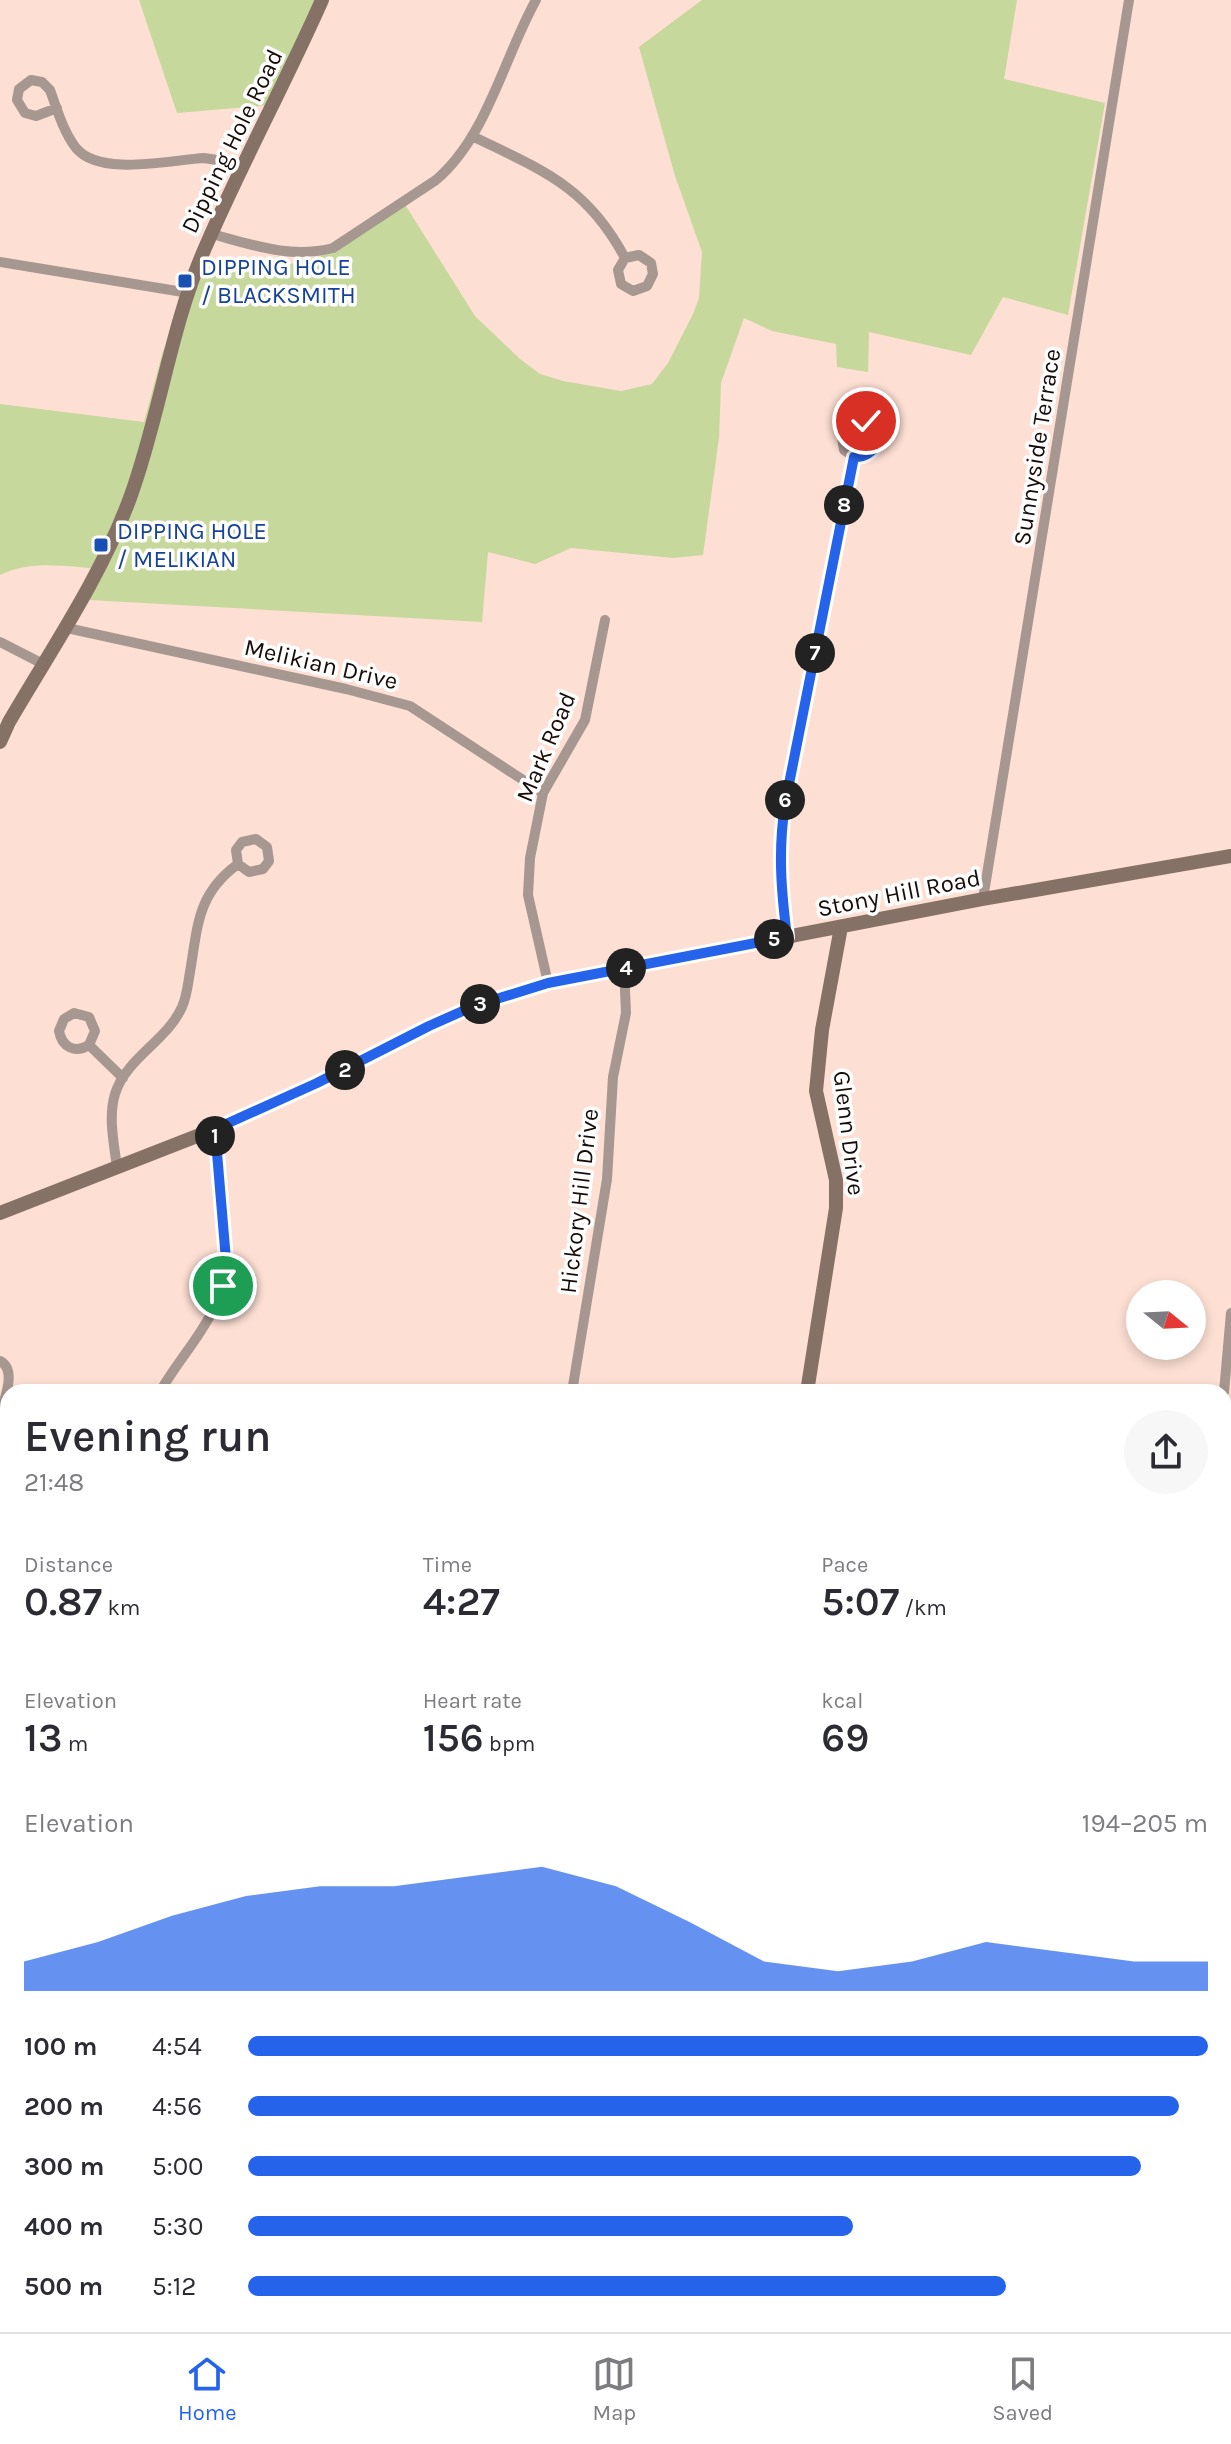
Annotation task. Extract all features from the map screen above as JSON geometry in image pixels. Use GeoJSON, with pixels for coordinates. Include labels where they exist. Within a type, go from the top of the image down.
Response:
{"type":"FeatureCollection","features":[{"type":"Feature","properties":{"kind":"main road","name":"Dipping Hole Road"},"geometry":{"type":"LineString","coordinates":[[0,742],[92,585],[131,496],[189,293],[212,234],[322,0]]}},
{"type":"Feature","properties":{"kind":"main road","name":"Stony Hill Road"},"geometry":{"type":"LineString","coordinates":[[0,1213],[215,1129],[474,1006],[548,983],[983,899],[1231,856]]}},
{"type":"Feature","properties":{"kind":"main road","name":"Glenn Drive"},"geometry":{"type":"LineString","coordinates":[[808,1384],[836,1208],[836,1180],[816,1091],[822,1030],[841,927]]}},
{"type":"Feature","properties":{"kind":"street"},"geometry":{"type":"LineString","coordinates":[[212,234],[294,253],[314,253],[333,248],[436,180],[460,157],[472,136],[536,0]]}},
{"type":"Feature","properties":{"kind":"street","name":"Sunnyside Terrace"},"geometry":{"type":"LineString","coordinates":[[983,899],[1129,0]]}},
{"type":"Feature","properties":{"kind":"street"},"geometry":{"type":"LineString","coordinates":[[57,108],[68,136],[77,148],[93,160],[112,165],[204,158],[242,169]]}},
{"type":"Feature","properties":{"kind":"street"},"geometry":{"type":"LineString","coordinates":[[472,136],[546,172],[567,186],[598,214],[625,258]]}},
{"type":"Feature","properties":{"kind":"street"},"geometry":{"type":"LineString","coordinates":[[0,262],[189,293]]}},
{"type":"Feature","properties":{"kind":"street"},"geometry":{"type":"LineString","coordinates":[[787,937],[779,877],[782,826],[854,457]]}},
{"type":"Feature","properties":{"kind":"street","name":"Mark Road"},"geometry":{"type":"LineString","coordinates":[[548,983],[528,895],[527,877],[543,793],[585,720],[605,620]]}},
{"type":"Feature","properties":{"kind":"street","name":"Melikian Drive"},"geometry":{"type":"LineString","coordinates":[[67,628],[410,706],[543,793]]}},
{"type":"Feature","properties":{"kind":"street"},"geometry":{"type":"LineString","coordinates":[[0,642],[43,664]]}},
{"type":"Feature","properties":{"kind":"street"},"geometry":{"type":"LineString","coordinates":[[117,1167],[112,1114],[115,1094],[123,1078],[181,1010],[201,909],[215,885],[238,864]]}},
{"type":"Feature","properties":{"kind":"street","name":"Hickory Hill Drive"},"geometry":{"type":"LineString","coordinates":[[570,1384],[607,1179],[613,1077],[626,1013],[624,968]]}},
{"type":"Feature","properties":{"kind":"street"},"geometry":{"type":"LineString","coordinates":[[89,1045],[123,1078]]}},
{"type":"Feature","properties":{"kind":"street"},"geometry":{"type":"LineString","coordinates":[[164,1384],[205,1325],[223,1286],[226,1260],[215,1129]]}},
{"type":"Feature","properties":{"kind":"street"},"geometry":{"type":"LineString","coordinates":[[1225,1384],[1231,1313]]}},
{"type":"Feature","properties":{"kind":"street"},"geometry":{"type":"LineString","coordinates":[[0,1361],[10,1371],[7,1384]]}},
{"type":"Feature","properties":{"kind":"green space"},"geometry":{"type":"Polygon","coordinates":[[[139,0],[324,0],[271,105],[177,113],[139,0]]]}},
{"type":"Feature","properties":{"kind":"green space"},"geometry":{"type":"Polygon","coordinates":[[[702,0],[1017,0],[1004,79],[1105,103],[1068,315],[1003,297],[971,355],[869,332],[868,372],[837,367],[836,344],[772,331],[744,318],[721,383],[719,438],[703,555],[673,558],[571,548],[535,564],[488,552],[482,622],[89,600],[99,569],[36,566],[0,575],[0,404],[144,422],[163,351],[198,266],[259,273],[318,256],[404,203],[475,316],[540,374],[621,391],[652,384],[668,363],[693,314],[699,298],[702,252],[675,176],[639,47],[702,0]]]}},
{"type":"Feature","properties":{"kind":"place","name":"DIPPING HOLE / BLACKSMITH"},"geometry":{"type":"Point","coordinates":[185,281]}},
{"type":"Feature","properties":{"kind":"place","name":"DIPPING HOLE / MELIKIAN"},"geometry":{"type":"Point","coordinates":[101,545]}},
{"type":"Feature","properties":{"kind":"route"},"geometry":{"type":"LineString","coordinates":[[223,1286],[226,1260],[215,1129],[474,1006],[548,983],[787,937],[779,877],[785,804],[854,457],[866,456],[877,441],[875,429],[866,421]]}}]}
